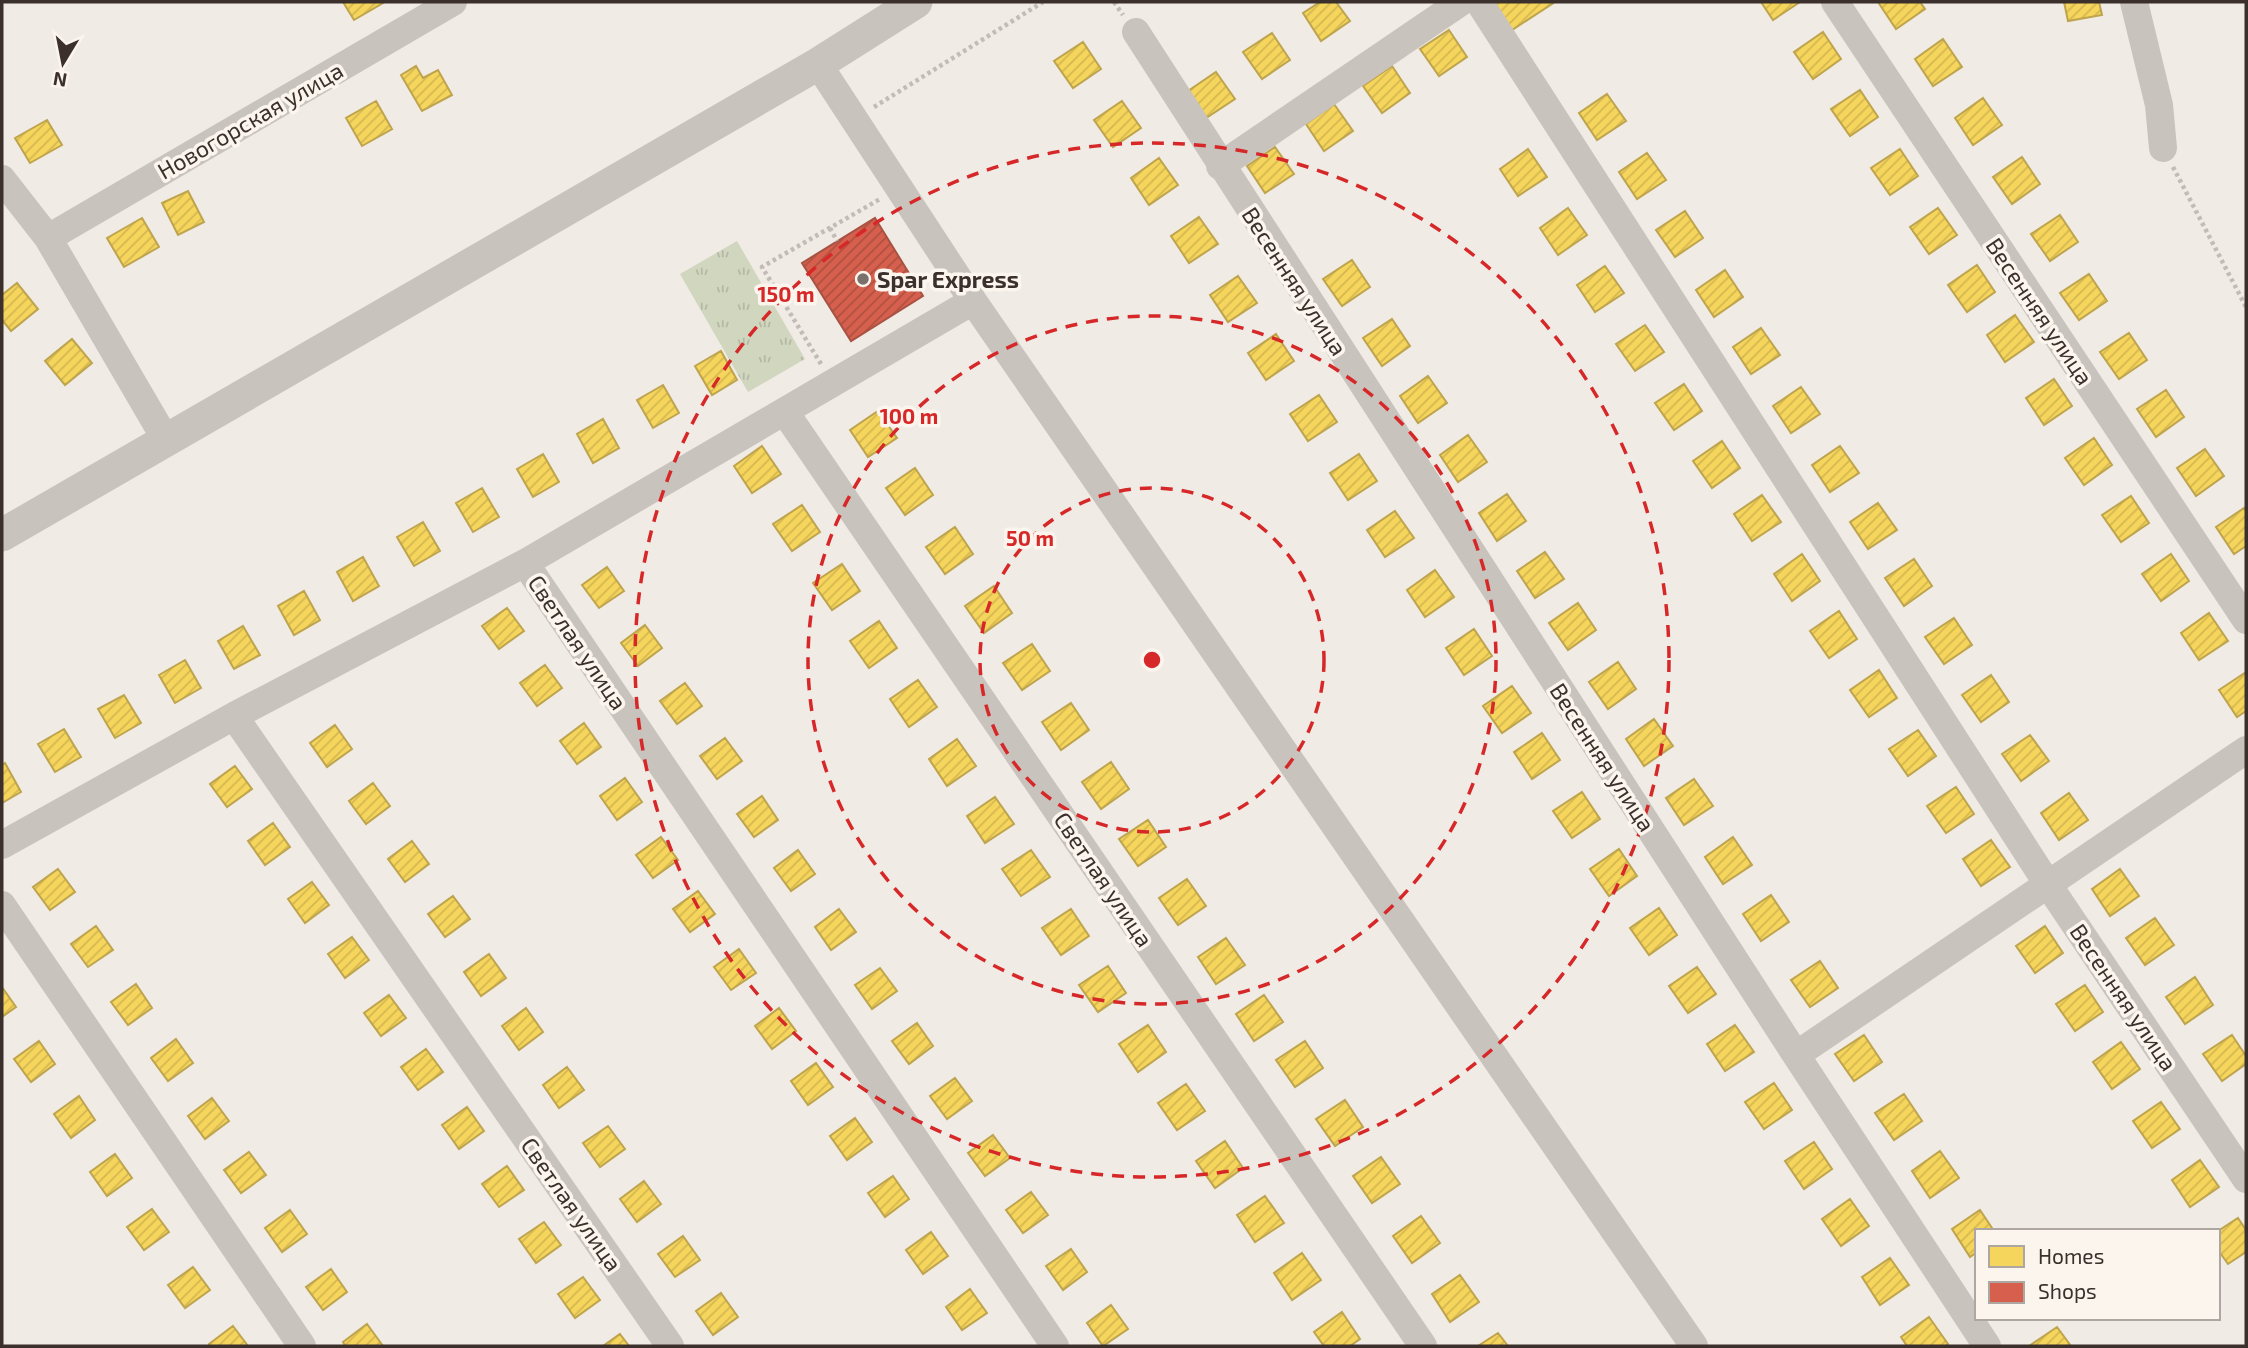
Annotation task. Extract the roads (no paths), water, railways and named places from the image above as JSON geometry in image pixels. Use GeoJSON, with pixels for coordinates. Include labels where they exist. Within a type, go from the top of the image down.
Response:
{"type":"FeatureCollection","features":[{"type":"Feature","properties":{"kind":"street","name":"Новогорская улица"},"geometry":{"type":"LineString","coordinates":[[48,238],[453,2]]}},
{"type":"Feature","properties":{"kind":"street"},"geometry":{"type":"LineString","coordinates":[[2,535],[818,64],[916,2]]}},
{"type":"Feature","properties":{"kind":"street"},"geometry":{"type":"LineString","coordinates":[[1220,166],[1461,2]]}},
{"type":"Feature","properties":{"kind":"street","name":"Весенняя улица"},"geometry":{"type":"LineString","coordinates":[[1479,2],[2047,883],[2246,1179]]}},
{"type":"Feature","properties":{"kind":"street","name":"Весенняя улица"},"geometry":{"type":"LineString","coordinates":[[1835,2],[2246,620]]}},
{"type":"Feature","properties":{"kind":"street"},"geometry":{"type":"LineString","coordinates":[[2134,2],[2159,105],[2163,148]]}},
{"type":"Feature","properties":{"kind":"street","name":"Весенняя улица"},"geometry":{"type":"LineString","coordinates":[[1136,32],[1220,166],[1987,1346]]}},
{"type":"Feature","properties":{"kind":"street"},"geometry":{"type":"LineString","coordinates":[[818,64],[973,301],[1694,1346]]}},
{"type":"Feature","properties":{"kind":"street"},"geometry":{"type":"LineString","coordinates":[[2,179],[48,238],[166,440]]}},
{"type":"Feature","properties":{"kind":"street","name":"Светлая улица"},"geometry":{"type":"LineString","coordinates":[[2,845],[234,716],[525,563],[973,301]]}},
{"type":"Feature","properties":{"kind":"street","name":"Светлая улица"},"geometry":{"type":"LineString","coordinates":[[785,412],[1423,1346]]}},
{"type":"Feature","properties":{"kind":"street","name":"Светлая улица"},"geometry":{"type":"LineString","coordinates":[[525,563],[1055,1346]]}},
{"type":"Feature","properties":{"kind":"street","name":"Светлая улица"},"geometry":{"type":"LineString","coordinates":[[234,716],[670,1346]]}},
{"type":"Feature","properties":{"kind":"street"},"geometry":{"type":"LineString","coordinates":[[1796,1055],[2246,750]]}},
{"type":"Feature","properties":{"kind":"street"},"geometry":{"type":"LineString","coordinates":[[2,905],[302,1346]]}},
{"type":"Feature","properties":{"kind":"place","name":"Spar Express"},"geometry":{"type":"Point","coordinates":[863,279]}}]}
